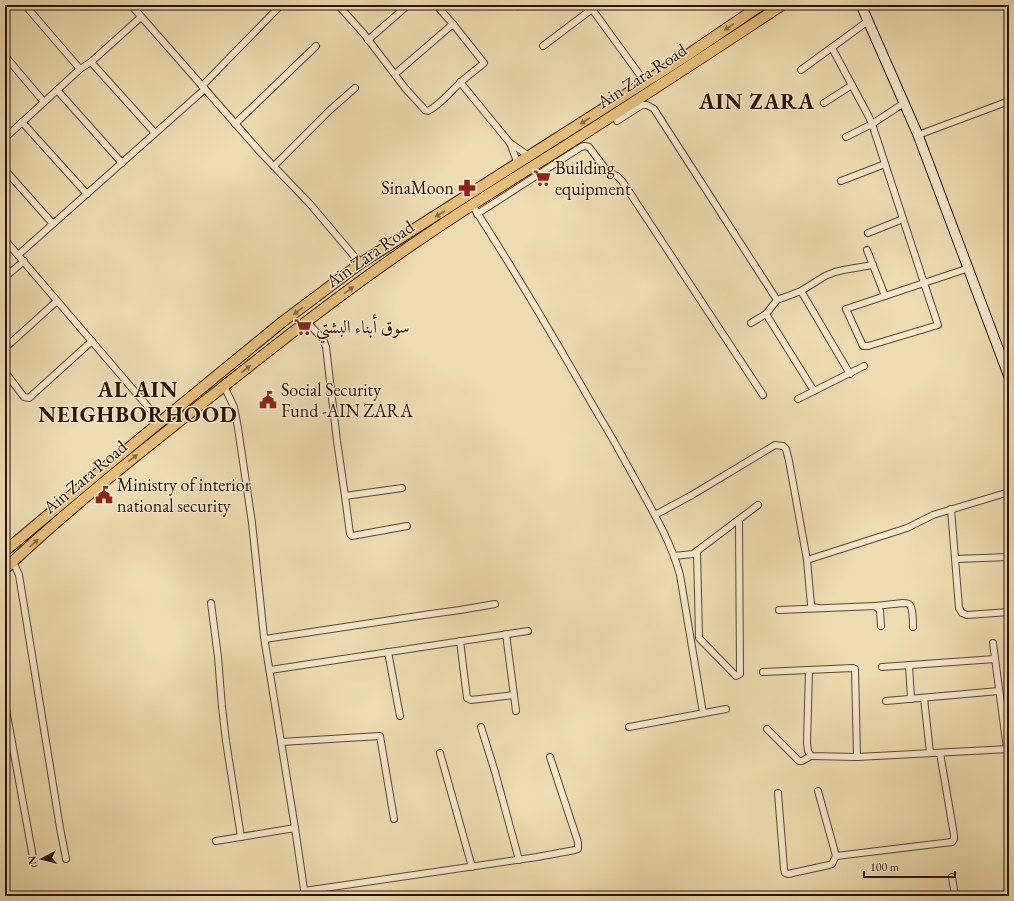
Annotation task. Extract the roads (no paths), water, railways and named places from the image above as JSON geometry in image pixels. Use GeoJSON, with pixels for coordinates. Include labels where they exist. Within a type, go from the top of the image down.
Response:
{"type":"FeatureCollection","features":[{"type":"Feature","properties":{"kind":"main road","name":"Ain Zara Road"},"geometry":{"type":"LineString","coordinates":[[5,551],[103,468],[282,323],[362,264],[718,35],[761,5]]}},
{"type":"Feature","properties":{"kind":"main road","name":"Ain Zara Road"},"geometry":{"type":"LineString","coordinates":[[9,565],[127,462],[306,321],[411,245],[475,209],[782,5]]}},
{"type":"Feature","properties":{"kind":"main road"},"geometry":{"type":"LineString","coordinates":[[860,5],[918,135],[1009,377]]}},
{"type":"Feature","properties":{"kind":"street"},"geometry":{"type":"LineString","coordinates":[[25,5],[80,70]]}},
{"type":"Feature","properties":{"kind":"street"},"geometry":{"type":"LineString","coordinates":[[131,5],[262,154],[310,204],[362,264]]}},
{"type":"Feature","properties":{"kind":"street"},"geometry":{"type":"LineString","coordinates":[[18,255],[204,88],[281,5]]}},
{"type":"Feature","properties":{"kind":"street"},"geometry":{"type":"LineString","coordinates":[[339,5],[420,106],[428,111],[484,63],[436,5]]}},
{"type":"Feature","properties":{"kind":"street"},"geometry":{"type":"LineString","coordinates":[[368,40],[408,5]]}},
{"type":"Feature","properties":{"kind":"street"},"geometry":{"type":"LineString","coordinates":[[513,5],[520,7],[522,5]]}},
{"type":"Feature","properties":{"kind":"street"},"geometry":{"type":"LineString","coordinates":[[543,46],[591,7],[645,82]]}},
{"type":"Feature","properties":{"kind":"street"},"geometry":{"type":"LineString","coordinates":[[5,138],[57,90],[141,17]]}},
{"type":"Feature","properties":{"kind":"street"},"geometry":{"type":"LineString","coordinates":[[801,70],[868,21]]}},
{"type":"Feature","properties":{"kind":"street"},"geometry":{"type":"LineString","coordinates":[[395,74],[453,24]]}},
{"type":"Feature","properties":{"kind":"street"},"geometry":{"type":"LineString","coordinates":[[236,124],[316,46]]}},
{"type":"Feature","properties":{"kind":"street"},"geometry":{"type":"LineString","coordinates":[[832,48],[870,117],[885,164],[924,283],[938,325],[868,346],[862,346],[846,309],[885,296],[924,283],[969,268]]}},
{"type":"Feature","properties":{"kind":"street"},"geometry":{"type":"LineString","coordinates":[[5,56],[44,102]]}},
{"type":"Feature","properties":{"kind":"street"},"geometry":{"type":"LineString","coordinates":[[91,62],[155,133]]}},
{"type":"Feature","properties":{"kind":"street"},"geometry":{"type":"LineString","coordinates":[[460,82],[510,143],[529,156]]}},
{"type":"Feature","properties":{"kind":"street"},"geometry":{"type":"LineString","coordinates":[[824,103],[852,85]]}},
{"type":"Feature","properties":{"kind":"street"},"geometry":{"type":"LineString","coordinates":[[274,166],[354,88]]}},
{"type":"Feature","properties":{"kind":"street"},"geometry":{"type":"LineString","coordinates":[[57,90],[122,163]]}},
{"type":"Feature","properties":{"kind":"street"},"geometry":{"type":"LineString","coordinates":[[918,135],[1009,101]]}},
{"type":"Feature","properties":{"kind":"street"},"geometry":{"type":"LineString","coordinates":[[846,137],[872,124],[904,103]]}},
{"type":"Feature","properties":{"kind":"street"},"geometry":{"type":"LineString","coordinates":[[617,121],[642,105],[648,104],[654,109],[777,300]]}},
{"type":"Feature","properties":{"kind":"street"},"geometry":{"type":"LineString","coordinates":[[22,122],[87,194]]}},
{"type":"Feature","properties":{"kind":"street"},"geometry":{"type":"LineString","coordinates":[[510,143],[518,164]]}},
{"type":"Feature","properties":{"kind":"street"},"geometry":{"type":"LineString","coordinates":[[703,713],[680,575],[674,556],[655,515],[614,441],[523,284],[475,209],[581,147],[589,147],[607,171],[617,176],[622,181],[763,395]]}},
{"type":"Feature","properties":{"kind":"street"},"geometry":{"type":"LineString","coordinates":[[842,181],[885,164]]}},
{"type":"Feature","properties":{"kind":"street"},"geometry":{"type":"LineString","coordinates":[[5,170],[53,224]]}},
{"type":"Feature","properties":{"kind":"street"},"geometry":{"type":"LineString","coordinates":[[868,233],[903,219]]}},
{"type":"Feature","properties":{"kind":"street"},"geometry":{"type":"LineString","coordinates":[[5,240],[161,422]]}},
{"type":"Feature","properties":{"kind":"street"},"geometry":{"type":"LineString","coordinates":[[867,250],[885,296]]}},
{"type":"Feature","properties":{"kind":"street"},"geometry":{"type":"LineString","coordinates":[[5,277],[24,261]]}},
{"type":"Feature","properties":{"kind":"street"},"geometry":{"type":"LineString","coordinates":[[751,323],[766,314],[777,300],[801,292],[831,273],[873,264]]}},
{"type":"Feature","properties":{"kind":"street"},"geometry":{"type":"LineString","coordinates":[[801,292],[850,374]]}},
{"type":"Feature","properties":{"kind":"street"},"geometry":{"type":"LineString","coordinates":[[5,348],[58,301]]}},
{"type":"Feature","properties":{"kind":"street"},"geometry":{"type":"LineString","coordinates":[[766,314],[814,391]]}},
{"type":"Feature","properties":{"kind":"street"},"geometry":{"type":"LineString","coordinates":[[306,321],[322,339],[326,347],[350,534],[352,536],[408,526]]}},
{"type":"Feature","properties":{"kind":"street"},"geometry":{"type":"LineString","coordinates":[[5,372],[24,397],[29,398],[92,341]]}},
{"type":"Feature","properties":{"kind":"street"},"geometry":{"type":"LineString","coordinates":[[798,400],[864,366]]}},
{"type":"Feature","properties":{"kind":"street"},"geometry":{"type":"LineString","coordinates":[[224,386],[234,407],[238,428],[252,523],[265,639],[305,894],[576,850],[578,848],[578,842],[550,756]]}},
{"type":"Feature","properties":{"kind":"street"},"geometry":{"type":"LineString","coordinates":[[655,515],[775,445],[783,446],[786,449],[789,461],[807,560],[811,605],[812,607],[818,608]]}},
{"type":"Feature","properties":{"kind":"street"},"geometry":{"type":"LineString","coordinates":[[345,496],[402,488]]}},
{"type":"Feature","properties":{"kind":"street"},"geometry":{"type":"LineString","coordinates":[[807,560],[907,528],[933,515],[1009,492]]}},
{"type":"Feature","properties":{"kind":"street"},"geometry":{"type":"LineString","coordinates":[[674,556],[693,554],[758,506]]}},
{"type":"Feature","properties":{"kind":"street"},"geometry":{"type":"LineString","coordinates":[[951,509],[959,608],[962,613],[967,615],[1009,612]]}},
{"type":"Feature","properties":{"kind":"street"},"geometry":{"type":"LineString","coordinates":[[697,551],[698,638],[736,676],[740,674],[739,520]]}},
{"type":"Feature","properties":{"kind":"street"},"geometry":{"type":"LineString","coordinates":[[956,559],[1009,556]]}},
{"type":"Feature","properties":{"kind":"street"},"geometry":{"type":"LineString","coordinates":[[9,565],[16,568],[19,575],[66,859]]}},
{"type":"Feature","properties":{"kind":"street"},"geometry":{"type":"LineString","coordinates":[[780,610],[875,606],[904,602],[910,606],[913,627]]}},
{"type":"Feature","properties":{"kind":"street"},"geometry":{"type":"LineString","coordinates":[[211,603],[226,739],[241,837]]}},
{"type":"Feature","properties":{"kind":"street"},"geometry":{"type":"LineString","coordinates":[[265,639],[495,604]]}},
{"type":"Feature","properties":{"kind":"street"},"geometry":{"type":"LineString","coordinates":[[875,606],[880,611],[881,626]]}},
{"type":"Feature","properties":{"kind":"street"},"geometry":{"type":"LineString","coordinates":[[270,670],[528,631]]}},
{"type":"Feature","properties":{"kind":"street"},"geometry":{"type":"LineString","coordinates":[[506,634],[516,711]]}},
{"type":"Feature","properties":{"kind":"street"},"geometry":{"type":"LineString","coordinates":[[460,641],[467,698],[472,700],[514,695]]}},
{"type":"Feature","properties":{"kind":"street"},"geometry":{"type":"LineString","coordinates":[[767,730],[799,761],[802,761],[810,756],[857,757],[1008,749],[993,643]]}},
{"type":"Feature","properties":{"kind":"street"},"geometry":{"type":"LineString","coordinates":[[388,652],[400,716]]}},
{"type":"Feature","properties":{"kind":"street"},"geometry":{"type":"LineString","coordinates":[[882,667],[995,659]]}},
{"type":"Feature","properties":{"kind":"street"},"geometry":{"type":"LineString","coordinates":[[909,665],[911,699]]}},
{"type":"Feature","properties":{"kind":"street"},"geometry":{"type":"LineString","coordinates":[[763,672],[855,669],[857,757]]}},
{"type":"Feature","properties":{"kind":"street"},"geometry":{"type":"LineString","coordinates":[[809,670],[807,743],[810,756]]}},
{"type":"Feature","properties":{"kind":"street"},"geometry":{"type":"LineString","coordinates":[[886,700],[999,692]]}},
{"type":"Feature","properties":{"kind":"street"},"geometry":{"type":"LineString","coordinates":[[924,698],[930,753]]}},
{"type":"Feature","properties":{"kind":"street"},"geometry":{"type":"LineString","coordinates":[[5,704],[34,862]]}},
{"type":"Feature","properties":{"kind":"street"},"geometry":{"type":"LineString","coordinates":[[629,727],[726,709]]}},
{"type":"Feature","properties":{"kind":"street"},"geometry":{"type":"LineString","coordinates":[[481,727],[519,860]]}},
{"type":"Feature","properties":{"kind":"street"},"geometry":{"type":"LineString","coordinates":[[281,742],[380,736],[394,819]]}},
{"type":"Feature","properties":{"kind":"street"},"geometry":{"type":"LineString","coordinates":[[440,753],[472,867]]}},
{"type":"Feature","properties":{"kind":"street"},"geometry":{"type":"LineString","coordinates":[[836,856],[952,842],[954,836],[940,753]]}},
{"type":"Feature","properties":{"kind":"street"},"geometry":{"type":"LineString","coordinates":[[778,793],[784,869],[785,873],[788,874],[832,864],[836,856],[818,792]]}},
{"type":"Feature","properties":{"kind":"street"},"geometry":{"type":"LineString","coordinates":[[216,841],[295,828]]}},
{"type":"Feature","properties":{"kind":"street"},"geometry":{"type":"LineString","coordinates":[[952,877],[955,896]]}},
{"type":"Feature","properties":{"kind":"place","name":"Building equipment"},"geometry":{"type":"Point","coordinates":[542,178]}},
{"type":"Feature","properties":{"kind":"place","name":"SinaMoon"},"geometry":{"type":"Point","coordinates":[467,188]}},
{"type":"Feature","properties":{"kind":"place","name":"سوق أبناء البشتي"},"geometry":{"type":"Point","coordinates":[303,327]}},
{"type":"Feature","properties":{"kind":"place","name":"Social Security Fund -AIN ZARA"},"geometry":{"type":"Point","coordinates":[268,400]}},
{"type":"Feature","properties":{"kind":"place","name":"Ministry of interior national security"},"geometry":{"type":"Point","coordinates":[104,495]}},
{"type":"Feature","properties":{"kind":"district","name":"AIN ZARA"},"geometry":{"type":"Point","coordinates":[757,101]}},
{"type":"Feature","properties":{"kind":"district","name":"AL AIN NEIGHBORHOOD"},"geometry":{"type":"Point","coordinates":[138,402]}}]}
